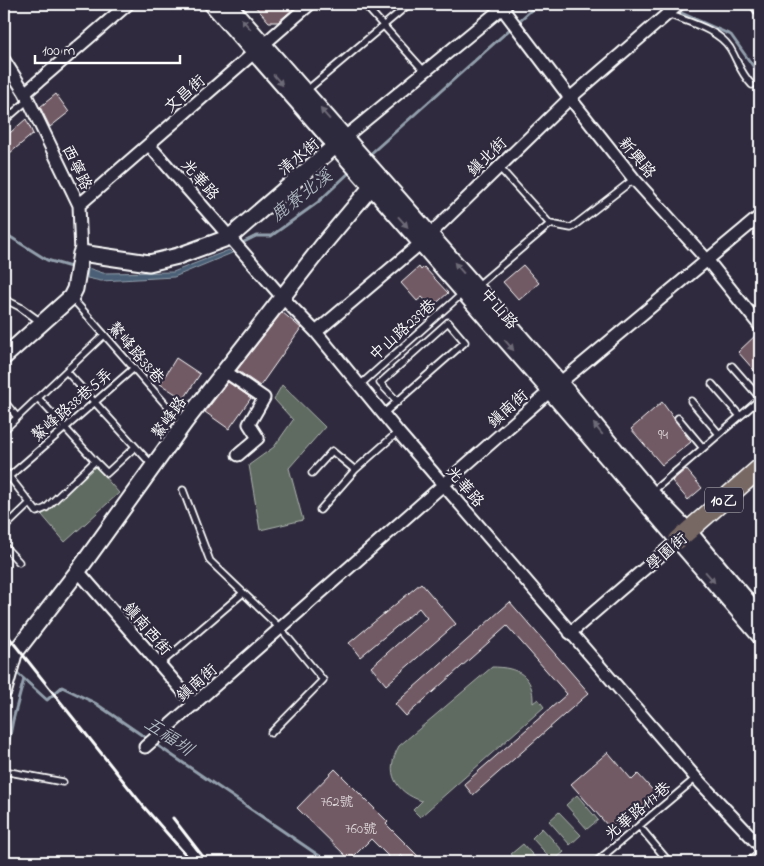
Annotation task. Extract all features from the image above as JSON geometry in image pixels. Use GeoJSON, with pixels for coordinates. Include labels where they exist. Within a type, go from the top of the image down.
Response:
{"type":"FeatureCollection","features":[{"type":"Feature","properties":{"kind":"main road","name":"學園街"},"geometry":{"type":"LineString","coordinates":[[683,536],[760,468]]}},
{"type":"Feature","properties":{"kind":"street"},"geometry":{"type":"LineString","coordinates":[[26,96],[128,4]]}},
{"type":"Feature","properties":{"kind":"street","name":"中山路"},"geometry":{"type":"LineString","coordinates":[[212,4],[305,92],[340,142]]}},
{"type":"Feature","properties":{"kind":"street","name":"中山路"},"geometry":{"type":"LineString","coordinates":[[228,4],[259,48],[340,142],[683,536],[760,616]]}},
{"type":"Feature","properties":{"kind":"street","name":"文昌街"},"geometry":{"type":"LineString","coordinates":[[79,205],[310,4]]}},
{"type":"Feature","properties":{"kind":"street","name":"鎮北街"},"geometry":{"type":"LineString","coordinates":[[316,332],[425,238],[570,98],[679,4]]}},
{"type":"Feature","properties":{"kind":"street"},"geometry":{"type":"LineString","coordinates":[[756,4],[760,10]]}},
{"type":"Feature","properties":{"kind":"street","name":"清水街"},"geometry":{"type":"LineString","coordinates":[[81,253],[149,263],[178,256],[230,237],[503,5]]}},
{"type":"Feature","properties":{"kind":"street","name":"新興路"},"geometry":{"type":"LineString","coordinates":[[503,5],[570,98],[634,179],[708,261],[760,326]]}},
{"type":"Feature","properties":{"kind":"street","name":"西寧路"},"geometry":{"type":"LineString","coordinates":[[4,60],[26,96],[79,205],[81,253]]}},
{"type":"Feature","properties":{"kind":"street","name":"光華路"},"geometry":{"type":"LineString","coordinates":[[149,145],[282,297],[316,332],[398,432],[696,778],[760,846]]}},
{"type":"Feature","properties":{"kind":"street","name":"鰲峰路"},"geometry":{"type":"LineString","coordinates":[[4,690],[14,654],[78,571],[185,422],[375,181]]}},
{"type":"Feature","properties":{"kind":"street","name":"鎮南街"},"geometry":{"type":"LineString","coordinates":[[149,743],[195,705],[555,388],[760,216]]}},
{"type":"Feature","properties":{"kind":"street"},"geometry":{"type":"LineString","coordinates":[[4,357],[71,297],[75,289],[81,253]]}},
{"type":"Feature","properties":{"kind":"street"},"geometry":{"type":"LineString","coordinates":[[226,372],[264,398],[249,424],[258,438],[238,455]]}},
{"type":"Feature","properties":{"kind":"street","name":"中山路"},"geometry":{"type":"LineString","coordinates":[[555,388],[651,493],[760,636]]}},
{"type":"Feature","properties":{"kind":"street","name":"學園街"},"geometry":{"type":"LineString","coordinates":[[570,633],[683,536]]}},
{"type":"Feature","properties":{"kind":"street","name":"鎮南西街"},"geometry":{"type":"LineString","coordinates":[[78,571],[195,705]]}},
{"type":"Feature","properties":{"kind":"lane"},"geometry":{"type":"LineString","coordinates":[[364,4],[425,72]]}},
{"type":"Feature","properties":{"kind":"lane"},"geometry":{"type":"LineString","coordinates":[[305,92],[409,4]]}},
{"type":"Feature","properties":{"kind":"lane"},"geometry":{"type":"LineString","coordinates":[[668,14],[721,39],[729,47],[740,72],[752,85]]}},
{"type":"Feature","properties":{"kind":"lane"},"geometry":{"type":"LineString","coordinates":[[4,122],[26,96]]}},
{"type":"Feature","properties":{"kind":"lane"},"geometry":{"type":"LineString","coordinates":[[498,166],[550,224],[571,228],[634,179]]}},
{"type":"Feature","properties":{"kind":"lane","name":"中山路239巷"},"geometry":{"type":"LineString","coordinates":[[360,385],[550,224]]}},
{"type":"Feature","properties":{"kind":"lane","name":"鰲峰路38巷"},"geometry":{"type":"LineString","coordinates":[[71,297],[167,406],[185,422]]}},
{"type":"Feature","properties":{"kind":"lane"},"geometry":{"type":"LineString","coordinates":[[4,299],[20,307],[42,323]]}},
{"type":"Feature","properties":{"kind":"lane"},"geometry":{"type":"LineString","coordinates":[[383,414],[398,402],[465,342],[448,322],[380,383],[398,402]]}},
{"type":"Feature","properties":{"kind":"lane"},"geometry":{"type":"LineString","coordinates":[[4,430],[104,335]]}},
{"type":"Feature","properties":{"kind":"lane"},"geometry":{"type":"LineString","coordinates":[[651,493],[760,399],[732,366]]}},
{"type":"Feature","properties":{"kind":"lane","name":"鰲峰路38巷5弄"},"geometry":{"type":"LineString","coordinates":[[6,479],[134,368]]}},
{"type":"Feature","properties":{"kind":"lane"},"geometry":{"type":"LineString","coordinates":[[67,372],[154,467]]}},
{"type":"Feature","properties":{"kind":"lane"},"geometry":{"type":"LineString","coordinates":[[712,384],[740,416]]}},
{"type":"Feature","properties":{"kind":"lane"},"geometry":{"type":"LineString","coordinates":[[38,398],[107,473],[135,447]]}},
{"type":"Feature","properties":{"kind":"lane"},"geometry":{"type":"LineString","coordinates":[[4,401],[17,417]]}},
{"type":"Feature","properties":{"kind":"lane"},"geometry":{"type":"LineString","coordinates":[[691,401],[719,434]]}},
{"type":"Feature","properties":{"kind":"lane"},"geometry":{"type":"LineString","coordinates":[[678,418],[703,448]]}},
{"type":"Feature","properties":{"kind":"lane"},"geometry":{"type":"LineString","coordinates":[[320,510],[355,470],[398,432]]}},
{"type":"Feature","properties":{"kind":"lane"},"geometry":{"type":"LineString","coordinates":[[312,472],[332,451],[355,470]]}},
{"type":"Feature","properties":{"kind":"lane"},"geometry":{"type":"LineString","coordinates":[[4,470],[6,479],[37,512],[46,508],[95,461]]}},
{"type":"Feature","properties":{"kind":"lane"},"geometry":{"type":"LineString","coordinates":[[183,490],[210,561],[281,629],[323,680],[271,733]]}},
{"type":"Feature","properties":{"kind":"lane"},"geometry":{"type":"LineString","coordinates":[[4,528],[30,503]]}},
{"type":"Feature","properties":{"kind":"lane"},"geometry":{"type":"LineString","coordinates":[[4,546],[19,562]]}},
{"type":"Feature","properties":{"kind":"lane"},"geometry":{"type":"LineString","coordinates":[[159,665],[243,593]]}},
{"type":"Feature","properties":{"kind":"lane"},"geometry":{"type":"LineString","coordinates":[[4,772],[64,782]]}},
{"type":"Feature","properties":{"kind":"lane","name":"光華路117巷"},"geometry":{"type":"LineString","coordinates":[[596,862],[696,778]]}},
{"type":"Feature","properties":{"kind":"lane"},"geometry":{"type":"LineString","coordinates":[[639,826],[669,862]]}},
{"type":"Feature","properties":{"kind":"lane"},"geometry":{"type":"LineString","coordinates":[[748,862],[760,853]]}},
{"type":"Feature","properties":{"kind":"lane"},"geometry":{"type":"LineString","coordinates":[[604,855],[610,862]]}},
{"type":"Feature","properties":{"kind":"green space"},"geometry":{"type":"Polygon","coordinates":[[[282,385],[325,427],[289,468],[303,520],[260,530],[249,465],[274,447],[293,420],[274,399],[282,385]]]}},
{"type":"Feature","properties":{"kind":"green space"},"geometry":{"type":"Polygon","coordinates":[[[95,466],[119,493],[65,542],[42,515],[95,466]]]}},
{"type":"Feature","properties":{"kind":"green space"},"geometry":{"type":"Polygon","coordinates":[[[492,667],[501,667],[522,674],[531,686],[533,703],[538,699],[544,707],[420,817],[413,810],[422,801],[405,792],[395,780],[392,764],[399,746],[492,667]]]}},
{"type":"Feature","properties":{"kind":"green space"},"geometry":{"type":"Polygon","coordinates":[[[577,795],[598,820],[587,829],[566,805],[577,795]]]}},
{"type":"Feature","properties":{"kind":"green space"},"geometry":{"type":"Polygon","coordinates":[[[559,812],[581,835],[570,845],[549,821],[559,812]]]}},
{"type":"Feature","properties":{"kind":"green space"},"geometry":{"type":"Polygon","coordinates":[[[542,828],[564,852],[553,861],[532,838],[542,828]]]}},
{"type":"Feature","properties":{"kind":"green space"},"geometry":{"type":"Polygon","coordinates":[[[523,844],[539,862],[518,862],[511,854],[523,844]]]}},
{"type":"Feature","properties":{"kind":"water"},"geometry":{"type":"Polygon","coordinates":[[[229,250],[232,253],[174,277],[101,281],[87,278],[88,268],[103,273],[173,272],[229,250]]]}},
{"type":"Feature","properties":{"kind":"building"},"geometry":{"type":"Polygon","coordinates":[[[253,4],[299,4],[278,22],[269,22],[253,4]]]}},
{"type":"Feature","properties":{"kind":"building"},"geometry":{"type":"Polygon","coordinates":[[[56,94],[69,112],[50,127],[40,107],[56,94]]]}},
{"type":"Feature","properties":{"kind":"building"},"geometry":{"type":"Polygon","coordinates":[[[26,119],[33,134],[4,158],[4,138],[26,119]]]}},
{"type":"Feature","properties":{"kind":"building"},"geometry":{"type":"Polygon","coordinates":[[[523,265],[539,283],[519,300],[503,282],[523,265]]]}},
{"type":"Feature","properties":{"kind":"building"},"geometry":{"type":"Polygon","coordinates":[[[419,267],[421,270],[424,267],[448,293],[432,307],[422,297],[417,301],[401,283],[419,267]]]}},
{"type":"Feature","properties":{"kind":"building"},"geometry":{"type":"Polygon","coordinates":[[[282,312],[301,328],[260,386],[237,370],[282,312]]]}},
{"type":"Feature","properties":{"kind":"building"},"geometry":{"type":"Polygon","coordinates":[[[760,333],[760,377],[738,352],[760,333]]]}},
{"type":"Feature","properties":{"kind":"building"},"geometry":{"type":"Polygon","coordinates":[[[176,358],[200,374],[184,399],[160,384],[176,358]]]}},
{"type":"Feature","properties":{"kind":"building"},"geometry":{"type":"Polygon","coordinates":[[[228,382],[251,398],[229,429],[205,412],[228,382]]]}},
{"type":"Feature","properties":{"kind":"building"},"geometry":{"type":"Polygon","coordinates":[[[662,402],[691,442],[662,465],[631,429],[662,402]]]}},
{"type":"Feature","properties":{"kind":"building"},"geometry":{"type":"Polygon","coordinates":[[[686,469],[702,488],[688,500],[672,481],[686,469]]]}},
{"type":"Feature","properties":{"kind":"building"},"geometry":{"type":"Polygon","coordinates":[[[421,583],[456,624],[386,685],[371,667],[427,618],[419,608],[360,657],[349,643],[421,583]]]}},
{"type":"Feature","properties":{"kind":"building"},"geometry":{"type":"Polygon","coordinates":[[[510,602],[589,693],[473,795],[464,784],[567,694],[507,626],[406,716],[395,704],[510,602]]]}},
{"type":"Feature","properties":{"kind":"building"},"geometry":{"type":"Polygon","coordinates":[[[608,752],[632,780],[638,774],[659,797],[616,835],[571,784],[608,752]]]}},
{"type":"Feature","properties":{"kind":"building"},"geometry":{"type":"Polygon","coordinates":[[[335,769],[388,822],[386,824],[424,862],[408,862],[401,855],[394,862],[371,839],[350,860],[297,808],[335,769]]]}},
{"type":"Feature","properties":{"kind":"waterway","name":"鹿寮北溪"},"geometry":{"type":"LineString","coordinates":[[367,157],[538,4]]}},
{"type":"Feature","properties":{"kind":"waterway","name":"鹿寮北溪"},"geometry":{"type":"LineString","coordinates":[[655,4],[669,8]]}},
{"type":"Feature","properties":{"kind":"waterway","name":"鹿寮北溪"},"geometry":{"type":"LineString","coordinates":[[677,11],[731,35],[760,76]]}},
{"type":"Feature","properties":{"kind":"waterway","name":"鹿寮北溪"},"geometry":{"type":"LineString","coordinates":[[240,244],[256,236],[271,236],[317,203],[351,171]]}},
{"type":"Feature","properties":{"kind":"waterway","name":"鹿寮北溪"},"geometry":{"type":"LineString","coordinates":[[4,233],[47,260],[74,268]]}},
{"type":"Feature","properties":{"kind":"waterway","name":"五福圳"},"geometry":{"type":"LineString","coordinates":[[14,670],[47,700],[62,687],[95,703],[149,740]]}},
{"type":"Feature","properties":{"kind":"waterway"},"geometry":{"type":"LineString","coordinates":[[4,766],[13,720],[24,679]]}},
{"type":"Feature","properties":{"kind":"waterway","name":"五福圳"},"geometry":{"type":"LineString","coordinates":[[154,743],[321,857]]}},
{"type":"Feature","properties":{"kind":"railway"},"geometry":{"type":"LineString","coordinates":[[4,631],[144,807],[192,862]]}},
{"type":"Feature","properties":{"kind":"railway"},"geometry":{"type":"LineString","coordinates":[[173,818],[207,862]]}}]}
